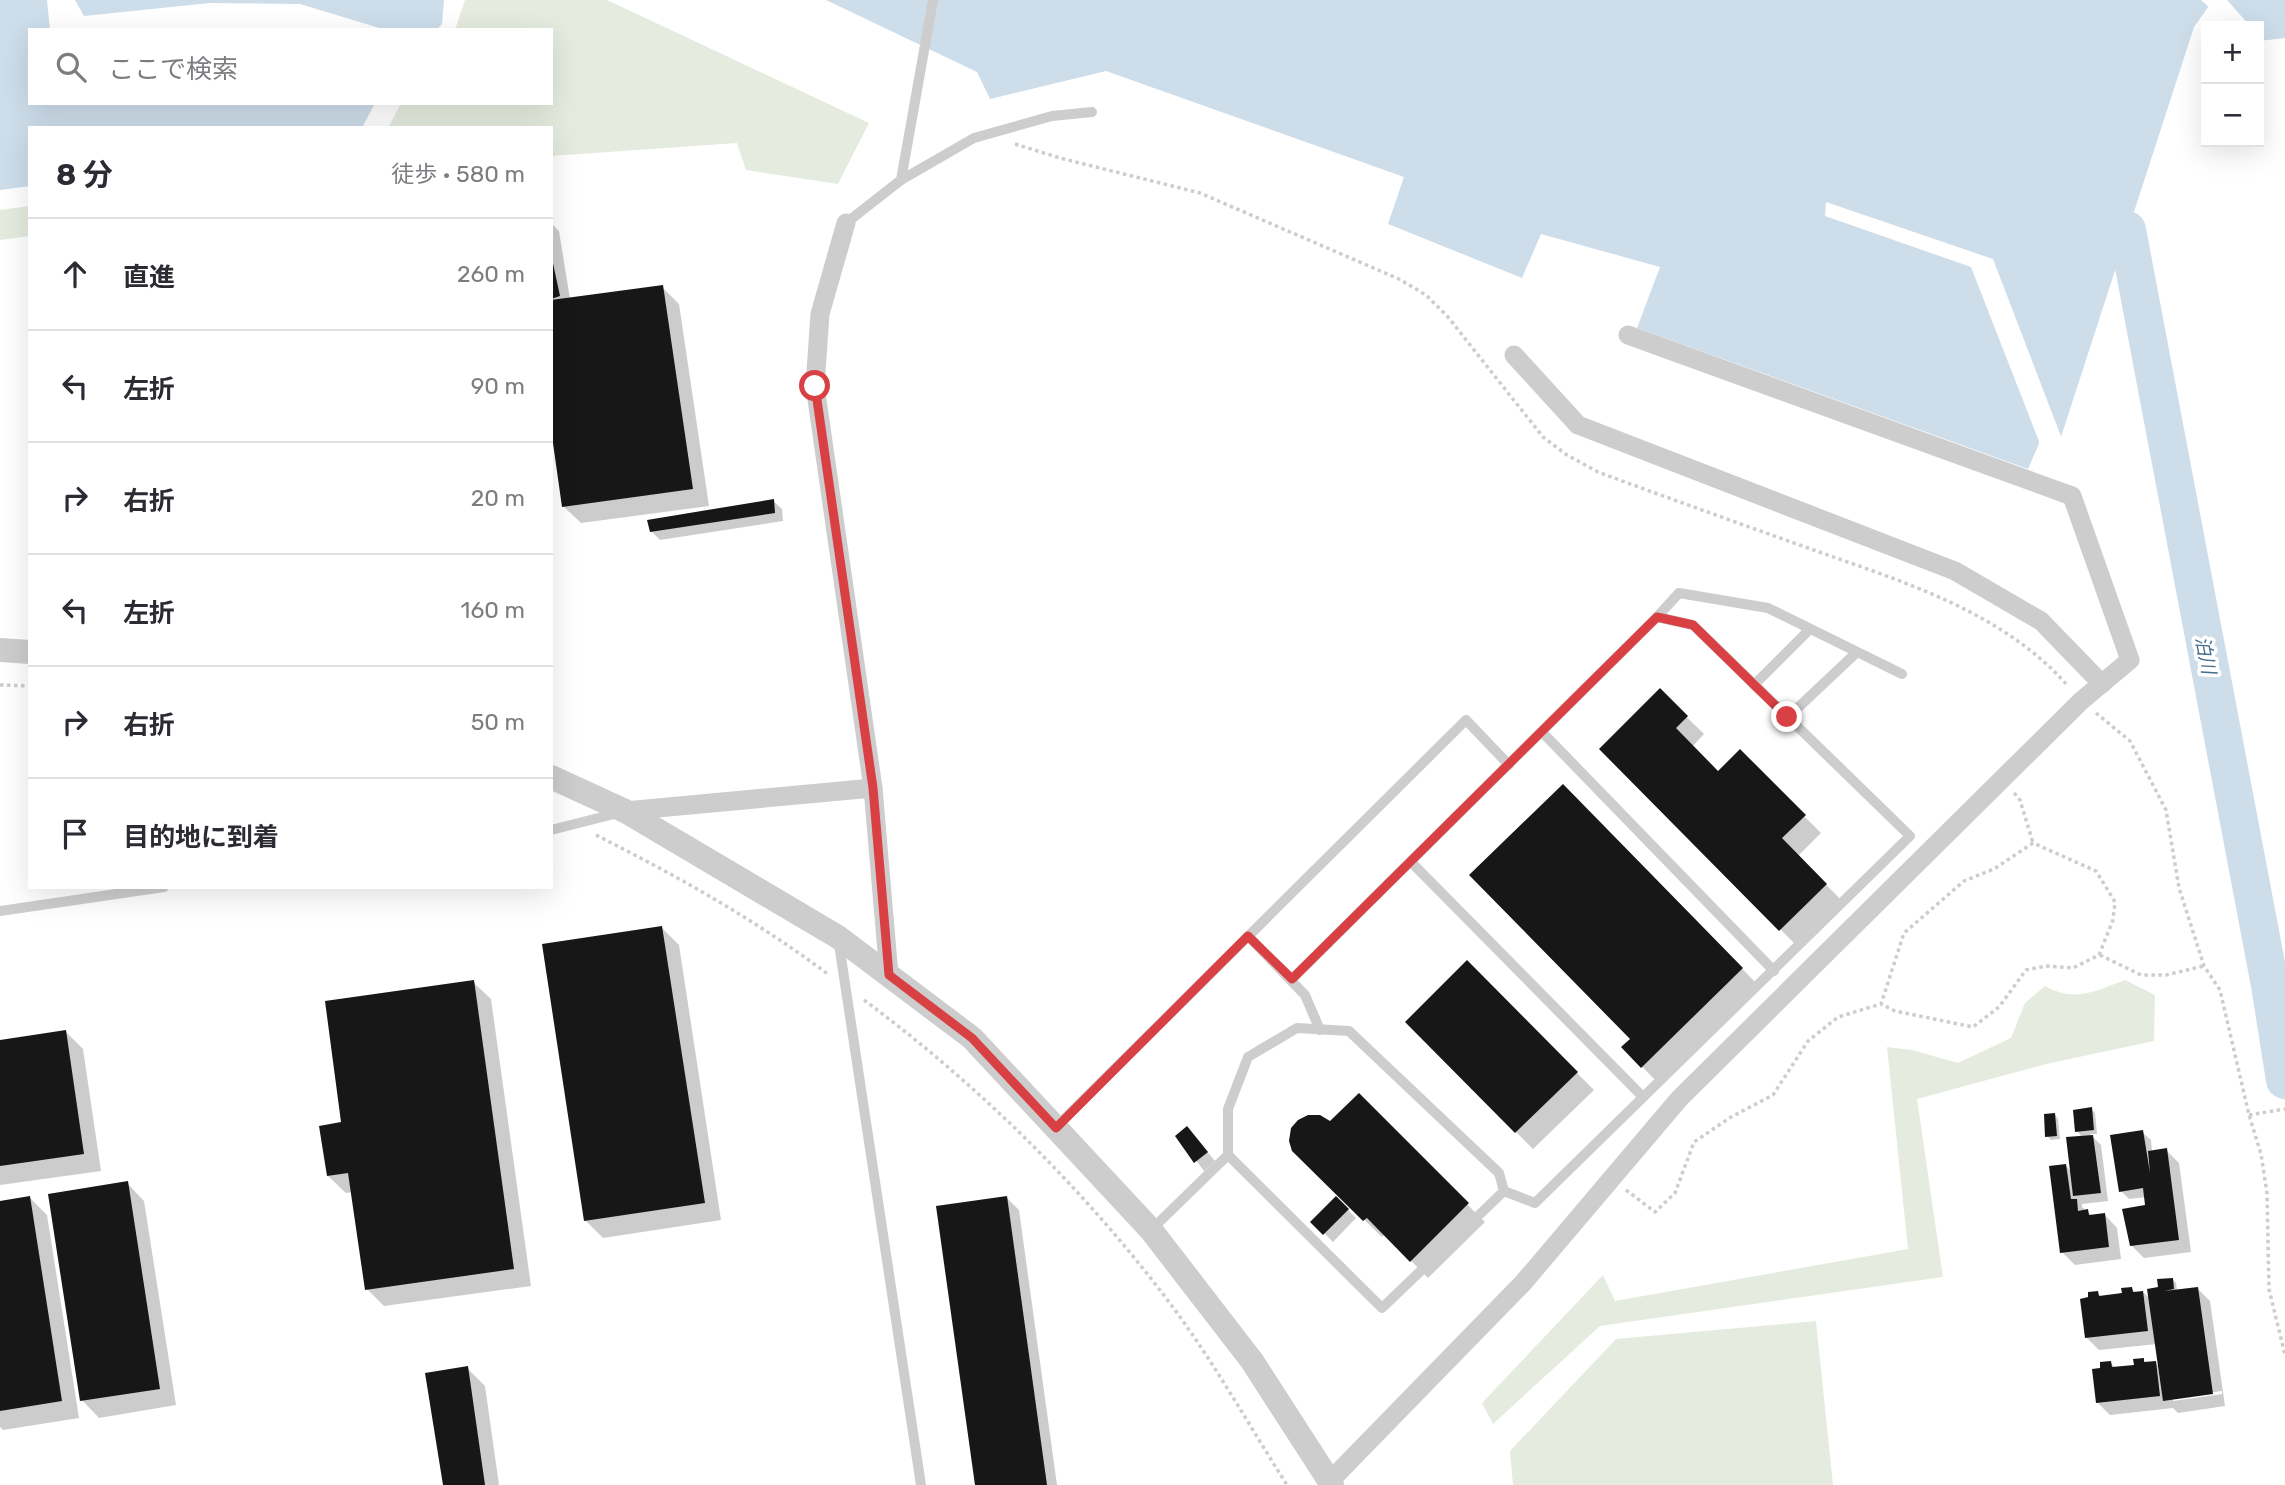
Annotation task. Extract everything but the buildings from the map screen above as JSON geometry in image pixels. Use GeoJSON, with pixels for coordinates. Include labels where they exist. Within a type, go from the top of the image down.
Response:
{"type":"FeatureCollection","features":[{"type":"Feature","properties":{"kind":"street"},"geometry":{"type":"LineString","coordinates":[[846,223],[820,314],[815,386],[873,788],[889,975]]}},
{"type":"Feature","properties":{"kind":"street"},"geometry":{"type":"LineString","coordinates":[[553,779],[625,811],[838,937],[972,1038],[1151,1230],[1252,1361],[1331,1483],[1522,1283],[1679,1099],[2081,701],[2130,660],[2072,496],[1628,335]]}},
{"type":"Feature","properties":{"kind":"street"},"geometry":{"type":"LineString","coordinates":[[1514,355],[1578,425],[1955,571],[2041,621],[2102,684]]}},
{"type":"Feature","properties":{"kind":"street"},"geometry":{"type":"LineString","coordinates":[[0,650],[28,652]]}},
{"type":"Feature","properties":{"kind":"street"},"geometry":{"type":"LineString","coordinates":[[625,811],[873,788]]}},
{"type":"Feature","properties":{"kind":"lane"},"geometry":{"type":"LineString","coordinates":[[901,180],[933,0]]}},
{"type":"Feature","properties":{"kind":"lane"},"geometry":{"type":"LineString","coordinates":[[846,223],[901,180],[974,138],[1052,116],[1092,112]]}},
{"type":"Feature","properties":{"kind":"lane"},"geometry":{"type":"LineString","coordinates":[[1292,979],[1679,593],[1768,608],[1902,674]]}},
{"type":"Feature","properties":{"kind":"lane"},"geometry":{"type":"LineString","coordinates":[[1504,1191],[1535,1203],[1910,836],[1693,625],[1657,617]]}},
{"type":"Feature","properties":{"kind":"lane"},"geometry":{"type":"LineString","coordinates":[[1754,685],[1810,629]]}},
{"type":"Feature","properties":{"kind":"lane"},"geometry":{"type":"LineString","coordinates":[[1787,717],[1856,653]]}},
{"type":"Feature","properties":{"kind":"lane"},"geometry":{"type":"LineString","coordinates":[[1056,1128],[1466,720],[1509,765]]}},
{"type":"Feature","properties":{"kind":"lane"},"geometry":{"type":"LineString","coordinates":[[1542,732],[1774,971]]}},
{"type":"Feature","properties":{"kind":"lane"},"geometry":{"type":"LineString","coordinates":[[553,830],[625,811]]}},
{"type":"Feature","properties":{"kind":"lane"},"geometry":{"type":"LineString","coordinates":[[1411,862],[1643,1097]]}},
{"type":"Feature","properties":{"kind":"lane"},"geometry":{"type":"LineString","coordinates":[[0,911],[150,889]]}},
{"type":"Feature","properties":{"kind":"lane"},"geometry":{"type":"LineString","coordinates":[[1248,936],[1305,995],[1320,1030]]}},
{"type":"Feature","properties":{"kind":"lane"},"geometry":{"type":"LineString","coordinates":[[838,937],[921,1485]]}},
{"type":"Feature","properties":{"kind":"lane"},"geometry":{"type":"LineString","coordinates":[[1297,1028],[1349,1031],[1499,1172],[1504,1191],[1382,1308],[1228,1155],[1228,1109],[1248,1056],[1297,1028]]}},
{"type":"Feature","properties":{"kind":"lane"},"geometry":{"type":"LineString","coordinates":[[1151,1230],[1228,1155]]}},
{"type":"Feature","properties":{"kind":"path"},"geometry":{"type":"LineString","coordinates":[[0,685],[28,686]]}},
{"type":"Feature","properties":{"kind":"path"},"geometry":{"type":"LineString","coordinates":[[2081,701],[2130,741],[2166,810],[2179,888],[2204,966],[2220,990],[2249,1115],[2261,1154],[2265,1180],[2269,1289],[2285,1354]]}},
{"type":"Feature","properties":{"kind":"path"},"geometry":{"type":"LineString","coordinates":[[1611,1178],[1655,1212],[1675,1193],[1694,1142],[1731,1117],[1773,1095],[1808,1041],[1838,1017],[1881,1004],[1895,1011],[1973,1027],[1999,1007],[2025,970],[2046,966],[2073,968],[2099,954],[2113,920],[2115,902],[2096,870],[2034,842],[2020,800],[2003,778]]}},
{"type":"Feature","properties":{"kind":"path"},"geometry":{"type":"LineString","coordinates":[[575,825],[734,909],[778,937],[915,1038],[1000,1114],[1056,1170],[1126,1247],[1167,1299],[1223,1379],[1287,1485]]}},
{"type":"Feature","properties":{"kind":"path"},"geometry":{"type":"LineString","coordinates":[[1881,1004],[1903,933],[1964,881],[1994,869],[2034,842]]}},
{"type":"Feature","properties":{"kind":"path"},"geometry":{"type":"LineString","coordinates":[[2099,954],[2141,975],[2166,975],[2204,966]]}},
{"type":"Feature","properties":{"kind":"path"},"geometry":{"type":"LineString","coordinates":[[2249,1115],[2285,1109]]}},
{"type":"Feature","properties":{"kind":"shaded area"},"geometry":{"type":"Polygon","coordinates":[[[465,0],[607,0],[869,123],[838,184],[746,170],[737,143],[553,156],[553,126],[389,126],[400,105],[553,105],[553,28],[456,28],[465,0]]]}},
{"type":"Feature","properties":{"kind":"shaded area"},"geometry":{"type":"Polygon","coordinates":[[[28,206],[28,236],[0,240],[0,210],[28,206]]]}},
{"type":"Feature","properties":{"kind":"shaded area"},"geometry":{"type":"Polygon","coordinates":[[[2125,980],[2155,995],[2154,1041],[2046,1064],[1917,1099],[1943,1277],[1600,1326],[1493,1424],[1482,1403],[1603,1275],[1615,1301],[1908,1249],[1887,1047],[1912,1050],[1958,1063],[2011,1038],[2025,1003],[2045,986],[2066,994],[2085,994],[2125,980]]]}},
{"type":"Feature","properties":{"kind":"shaded area"},"geometry":{"type":"Polygon","coordinates":[[[1816,1321],[1833,1485],[1513,1485],[1510,1451],[1616,1339],[1816,1321]]]}},
{"type":"Feature","properties":{"kind":"water"},"geometry":{"type":"Polygon","coordinates":[[[0,0],[47,0],[50,28],[28,28],[28,105],[374,105],[363,126],[28,126],[28,186],[0,190],[0,0]]]}},
{"type":"Feature","properties":{"kind":"water"},"geometry":{"type":"Polygon","coordinates":[[[75,0],[444,0],[442,24],[438,28],[379,28],[300,4],[210,3],[84,16],[75,0]]]}},
{"type":"Feature","properties":{"kind":"water"},"geometry":{"type":"Polygon","coordinates":[[[826,0],[2285,0],[2285,38],[2264,40],[2264,21],[2229,21],[2211,3],[2194,27],[2061,437],[2040,441],[2028,469],[1637,328],[1660,267],[1541,234],[1522,278],[1388,224],[1404,177],[1106,71],[990,99],[977,72],[826,0]]]}},
{"type":"Feature","properties":{"kind":"pier"},"geometry":{"type":"Polygon","coordinates":[[[2201,0],[2227,0],[2246,21],[2224,21],[2201,0]]]}},
{"type":"Feature","properties":{"kind":"pier"},"geometry":{"type":"Polygon","coordinates":[[[1826,202],[1993,259],[2062,439],[2040,444],[1971,267],[1825,216],[1826,202]]]}},
{"type":"Feature","properties":{"kind":"waterway","name":"泊川"},"geometry":{"type":"LineString","coordinates":[[2127,230],[2270,985],[2285,1080]]}},
{"type":"Feature","properties":{"kind":"route"},"geometry":{"type":"LineString","coordinates":[[815,386],[873,788],[889,975],[972,1038],[1056,1128],[1248,936],[1292,979],[1657,617],[1693,625],[1787,717]]}}]}
